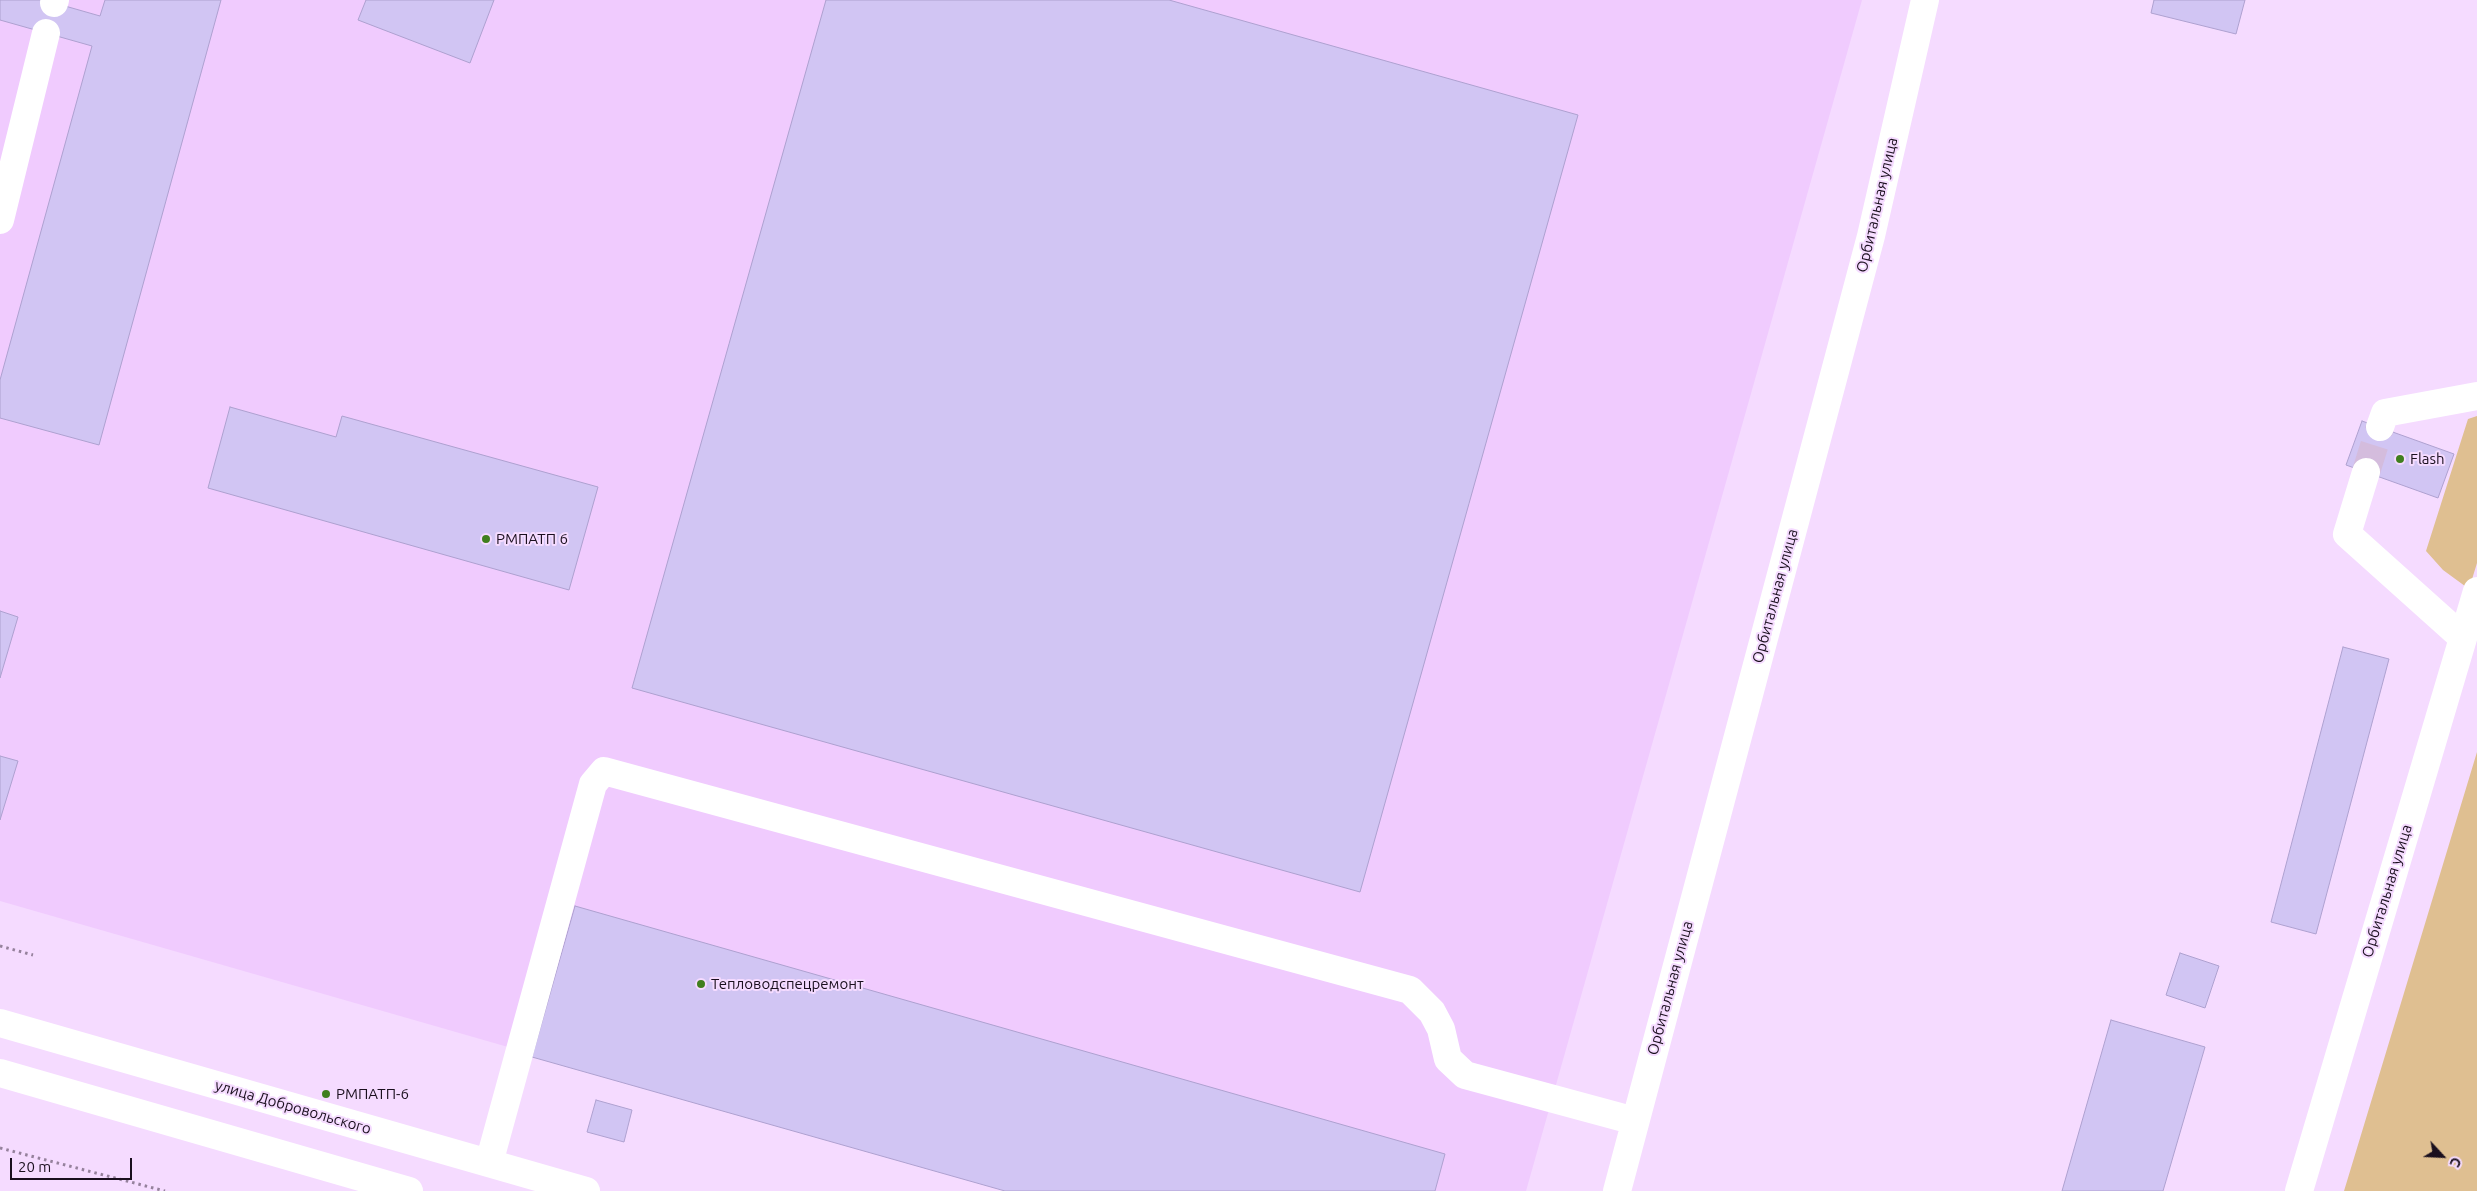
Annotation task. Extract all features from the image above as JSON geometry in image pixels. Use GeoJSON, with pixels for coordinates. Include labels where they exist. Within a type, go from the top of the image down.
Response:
{"type":"FeatureCollection","features":[{"type":"Feature","properties":{"kind":"street","name":"Орбитальная улица"},"geometry":{"type":"LineString","coordinates":[[1617,1191],[1871,236],[1925,0]]}},
{"type":"Feature","properties":{"kind":"street"},"geometry":{"type":"LineString","coordinates":[[0,220],[46,33]]}},
{"type":"Feature","properties":{"kind":"street"},"geometry":{"type":"LineString","coordinates":[[2380,427],[2384,413],[2477,396]]}},
{"type":"Feature","properties":{"kind":"street"},"geometry":{"type":"LineString","coordinates":[[2366,472],[2347,534],[2463,638]]}},
{"type":"Feature","properties":{"kind":"street","name":"Орбитальная улица"},"geometry":{"type":"LineString","coordinates":[[2299,1191],[2477,592]]}},
{"type":"Feature","properties":{"kind":"street"},"geometry":{"type":"LineString","coordinates":[[489,1163],[593,784],[604,771],[1410,990],[1432,1012],[1441,1029],[1448,1059],[1465,1075],[1635,1121]]}},
{"type":"Feature","properties":{"kind":"street","name":"улица Добровольского"},"geometry":{"type":"LineString","coordinates":[[0,1023],[586,1191]]}},
{"type":"Feature","properties":{"kind":"street"},"geometry":{"type":"LineString","coordinates":[[0,1073],[409,1191]]}},
{"type":"Feature","properties":{"kind":"path"},"geometry":{"type":"LineString","coordinates":[[0,946],[33,955]]}},
{"type":"Feature","properties":{"kind":"path"},"geometry":{"type":"LineString","coordinates":[[0,1148],[165,1191]]}},
{"type":"Feature","properties":{"kind":"shaded area"},"geometry":{"type":"Polygon","coordinates":[[[0,0],[1862,0],[1526,1191],[1009,1191],[0,901],[0,0]]]}},
{"type":"Feature","properties":{"kind":"shaded area"},"geometry":{"type":"Polygon","coordinates":[[[2477,416],[2477,563],[2469,589],[2443,570],[2426,551],[2468,419],[2477,416]]]}},
{"type":"Feature","properties":{"kind":"shaded area"},"geometry":{"type":"Polygon","coordinates":[[[2477,752],[2477,1191],[2344,1191],[2477,752]]]}},
{"type":"Feature","properties":{"kind":"building"},"geometry":{"type":"Polygon","coordinates":[[[0,0],[44,0],[100,16],[105,0],[221,0],[99,445],[0,418],[0,380],[92,46],[0,20],[0,0]]]}},
{"type":"Feature","properties":{"kind":"building"},"geometry":{"type":"Polygon","coordinates":[[[366,0],[494,0],[470,63],[358,20],[366,0]]]}},
{"type":"Feature","properties":{"kind":"building"},"geometry":{"type":"Polygon","coordinates":[[[826,0],[1169,0],[1578,115],[1360,892],[632,688],[826,0]]]}},
{"type":"Feature","properties":{"kind":"building"},"geometry":{"type":"Polygon","coordinates":[[[2154,0],[2245,0],[2236,34],[2151,13],[2154,0]]]}},
{"type":"Feature","properties":{"kind":"building","name":"РМПАТП 6"},"geometry":{"type":"Polygon","coordinates":[[[230,407],[336,437],[342,416],[598,487],[569,590],[208,488],[230,407]]]}},
{"type":"Feature","properties":{"kind":"building","name":"Flash"},"geometry":{"type":"Polygon","coordinates":[[[2362,421],[2454,454],[2438,498],[2346,465],[2362,421]]]}},
{"type":"Feature","properties":{"kind":"building"},"geometry":{"type":"Polygon","coordinates":[[[0,611],[18,617],[0,678],[0,611]]]}},
{"type":"Feature","properties":{"kind":"building"},"geometry":{"type":"Polygon","coordinates":[[[2343,647],[2389,659],[2316,934],[2271,922],[2343,647]]]}},
{"type":"Feature","properties":{"kind":"building"},"geometry":{"type":"Polygon","coordinates":[[[0,756],[18,761],[0,820],[0,756]]]}},
{"type":"Feature","properties":{"kind":"building","name":"Тепловодспецремонт"},"geometry":{"type":"Polygon","coordinates":[[[575,906],[1445,1154],[1435,1191],[1005,1191],[532,1057],[575,906]]]}},
{"type":"Feature","properties":{"kind":"building"},"geometry":{"type":"Polygon","coordinates":[[[2180,953],[2219,966],[2205,1008],[2166,995],[2180,953]]]}},
{"type":"Feature","properties":{"kind":"building"},"geometry":{"type":"Polygon","coordinates":[[[2111,1020],[2205,1047],[2163,1191],[2062,1191],[2111,1020]]]}},
{"type":"Feature","properties":{"kind":"building"},"geometry":{"type":"Polygon","coordinates":[[[596,1100],[632,1110],[624,1142],[587,1132],[596,1100]]]}},
{"type":"Feature","properties":{"kind":"tunnel"},"geometry":{"type":"LineString","coordinates":[[2366,472],[2380,427]]}},
{"type":"Feature","properties":{"kind":"place","name":"Flash"},"geometry":{"type":"Point","coordinates":[2400,459]}},
{"type":"Feature","properties":{"kind":"place","name":"РМПАТП 6"},"geometry":{"type":"Point","coordinates":[486,539]}},
{"type":"Feature","properties":{"kind":"place","name":"Тепловодспецремонт"},"geometry":{"type":"Point","coordinates":[701,984]}},
{"type":"Feature","properties":{"kind":"place","name":"РМПАТП-6"},"geometry":{"type":"Point","coordinates":[326,1094]}}]}
